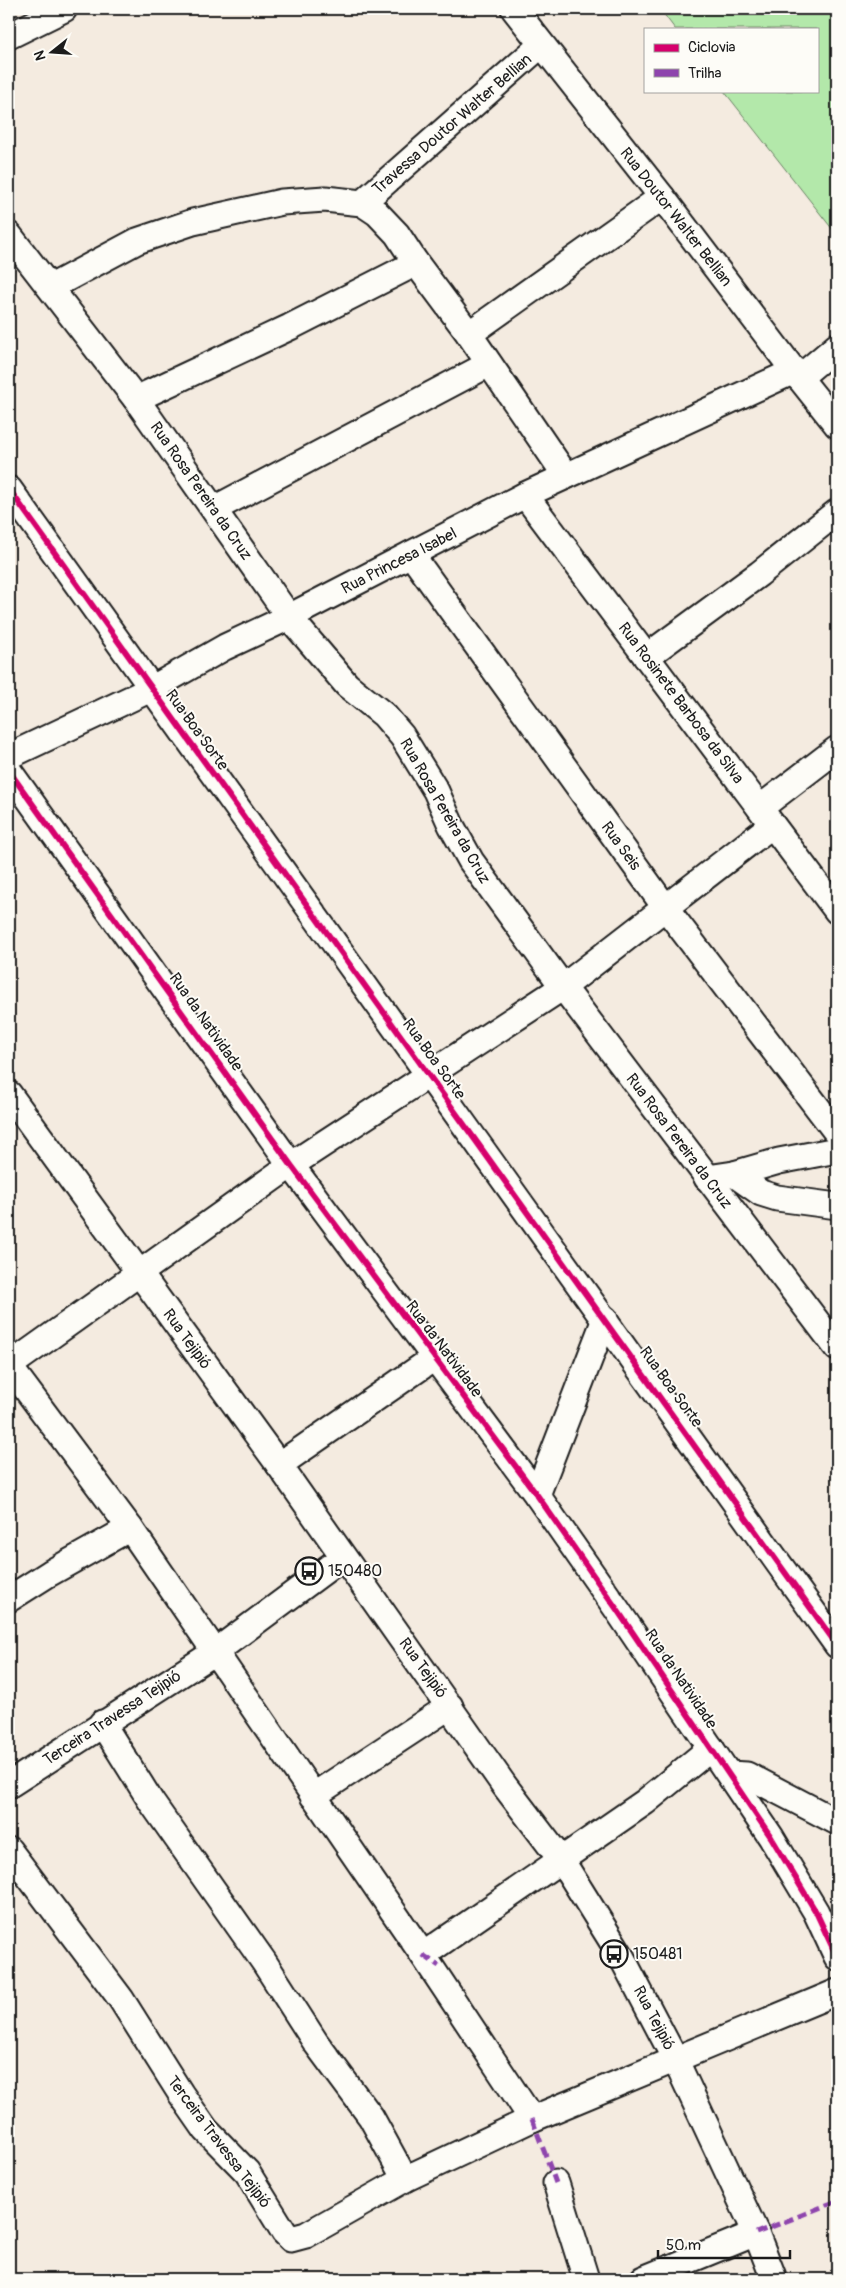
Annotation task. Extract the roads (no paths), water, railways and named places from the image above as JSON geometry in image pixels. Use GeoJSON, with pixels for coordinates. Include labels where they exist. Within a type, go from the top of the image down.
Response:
{"type":"FeatureCollection","features":[{"type":"Feature","properties":{"kind":"street"},"geometry":{"type":"LineString","coordinates":[[9,36],[64,9]]}},
{"type":"Feature","properties":{"kind":"street","name":"Rua Doutor Walter Bellian"},"geometry":{"type":"LineString","coordinates":[[514,9],[662,197],[796,375],[837,425]]}},
{"type":"Feature","properties":{"kind":"street","name":"Travessa Doutor Walter Bellian"},"geometry":{"type":"LineString","coordinates":[[362,203],[541,45]]}},
{"type":"Feature","properties":{"kind":"street"},"geometry":{"type":"LineString","coordinates":[[470,334],[662,197]]}},
{"type":"Feature","properties":{"kind":"street"},"geometry":{"type":"LineString","coordinates":[[51,287],[137,241],[193,222],[282,202],[325,199],[362,203],[377,213],[397,234],[416,263],[470,334],[566,476]]}},
{"type":"Feature","properties":{"kind":"street","name":"Rua Rosa Pereira da Cruz"},"geometry":{"type":"LineString","coordinates":[[9,235],[136,399],[289,617],[347,685],[384,715],[402,736],[436,791],[451,825],[471,861],[562,987],[837,1348]]}},
{"type":"Feature","properties":{"kind":"street"},"geometry":{"type":"LineString","coordinates":[[136,399],[290,327],[416,263]]}},
{"type":"Feature","properties":{"kind":"street","name":"Rua Princesa Isabel"},"geometry":{"type":"LineString","coordinates":[[9,756],[151,689],[224,647],[289,617],[525,495],[796,375],[837,346]]}},
{"type":"Feature","properties":{"kind":"street"},"geometry":{"type":"LineString","coordinates":[[214,509],[489,364]]}},
{"type":"Feature","properties":{"kind":"street","name":"Rua Boa Sorte"},"geometry":{"type":"LineString","coordinates":[[9,489],[837,1645]]}},
{"type":"Feature","properties":{"kind":"street","name":"Rua Rosinete Barbosa da Silva"},"geometry":{"type":"LineString","coordinates":[[525,495],[837,911]]}},
{"type":"Feature","properties":{"kind":"street"},"geometry":{"type":"LineString","coordinates":[[646,657],[759,574],[837,512]]}},
{"type":"Feature","properties":{"kind":"street","name":"Rua Seis"},"geometry":{"type":"LineString","coordinates":[[411,554],[665,907],[837,1133]]}},
{"type":"Feature","properties":{"kind":"street"},"geometry":{"type":"LineString","coordinates":[[532,2119],[423,1955],[130,1528],[9,1366],[140,1275],[291,1165],[562,987],[665,907],[837,749]]}},
{"type":"Feature","properties":{"kind":"street","name":"Rua da Natividade"},"geometry":{"type":"LineString","coordinates":[[9,771],[291,1165],[537,1495],[771,1837],[816,1912],[837,1957]]}},
{"type":"Feature","properties":{"kind":"street","name":"Rua Tejipió"},"geometry":{"type":"LineString","coordinates":[[9,1094],[17,1124],[140,1275],[279,1465],[504,1785],[562,1861],[620,1954],[675,2059],[756,2233],[774,2279]]}},
{"type":"Feature","properties":{"kind":"street"},"geometry":{"type":"LineString","coordinates":[[707,1178],[734,1174],[779,1161],[837,1150]]}},
{"type":"Feature","properties":{"kind":"street"},"geometry":{"type":"LineString","coordinates":[[734,1174],[762,1194],[777,1198],[837,1206]]}},
{"type":"Feature","properties":{"kind":"street"},"geometry":{"type":"LineString","coordinates":[[537,1495],[605,1319]]}},
{"type":"Feature","properties":{"kind":"street"},"geometry":{"type":"LineString","coordinates":[[279,1465],[434,1358]]}},
{"type":"Feature","properties":{"kind":"street"},"geometry":{"type":"LineString","coordinates":[[9,1600],[50,1573],[130,1528]]}},
{"type":"Feature","properties":{"kind":"street","name":"Terceira Travessa Tejipió"},"geometry":{"type":"LineString","coordinates":[[9,1785],[102,1723],[215,1652],[343,1557]]}},
{"type":"Feature","properties":{"kind":"street"},"geometry":{"type":"LineString","coordinates":[[313,1796],[450,1706]]}},
{"type":"Feature","properties":{"kind":"street"},"geometry":{"type":"LineString","coordinates":[[102,1723],[157,1810],[264,1962],[316,2043],[370,2117],[406,2179]]}},
{"type":"Feature","properties":{"kind":"street"},"geometry":{"type":"LineString","coordinates":[[423,1955],[645,1802],[711,1748]]}},
{"type":"Feature","properties":{"kind":"street"},"geometry":{"type":"LineString","coordinates":[[729,1774],[747,1775],[837,1822]]}},
{"type":"Feature","properties":{"kind":"street","name":"Terceira Travessa Tejipió"},"geometry":{"type":"LineString","coordinates":[[9,1850],[121,1999],[180,2094],[206,2130],[247,2172],[289,2238],[294,2239],[306,2235],[406,2179],[532,2119],[837,1992]]}},
{"type":"Feature","properties":{"kind":"street"},"geometry":{"type":"LineString","coordinates":[[556,2183],[586,2279]]}},
{"type":"Feature","properties":{"kind":"street"},"geometry":{"type":"LineString","coordinates":[[643,2279],[756,2233]]}},
{"type":"Feature","properties":{"kind":"place","name":"150480"},"geometry":{"type":"Point","coordinates":[309,1571]}},
{"type":"Feature","properties":{"kind":"place","name":"150481"},"geometry":{"type":"Point","coordinates":[614,1954]}}]}
